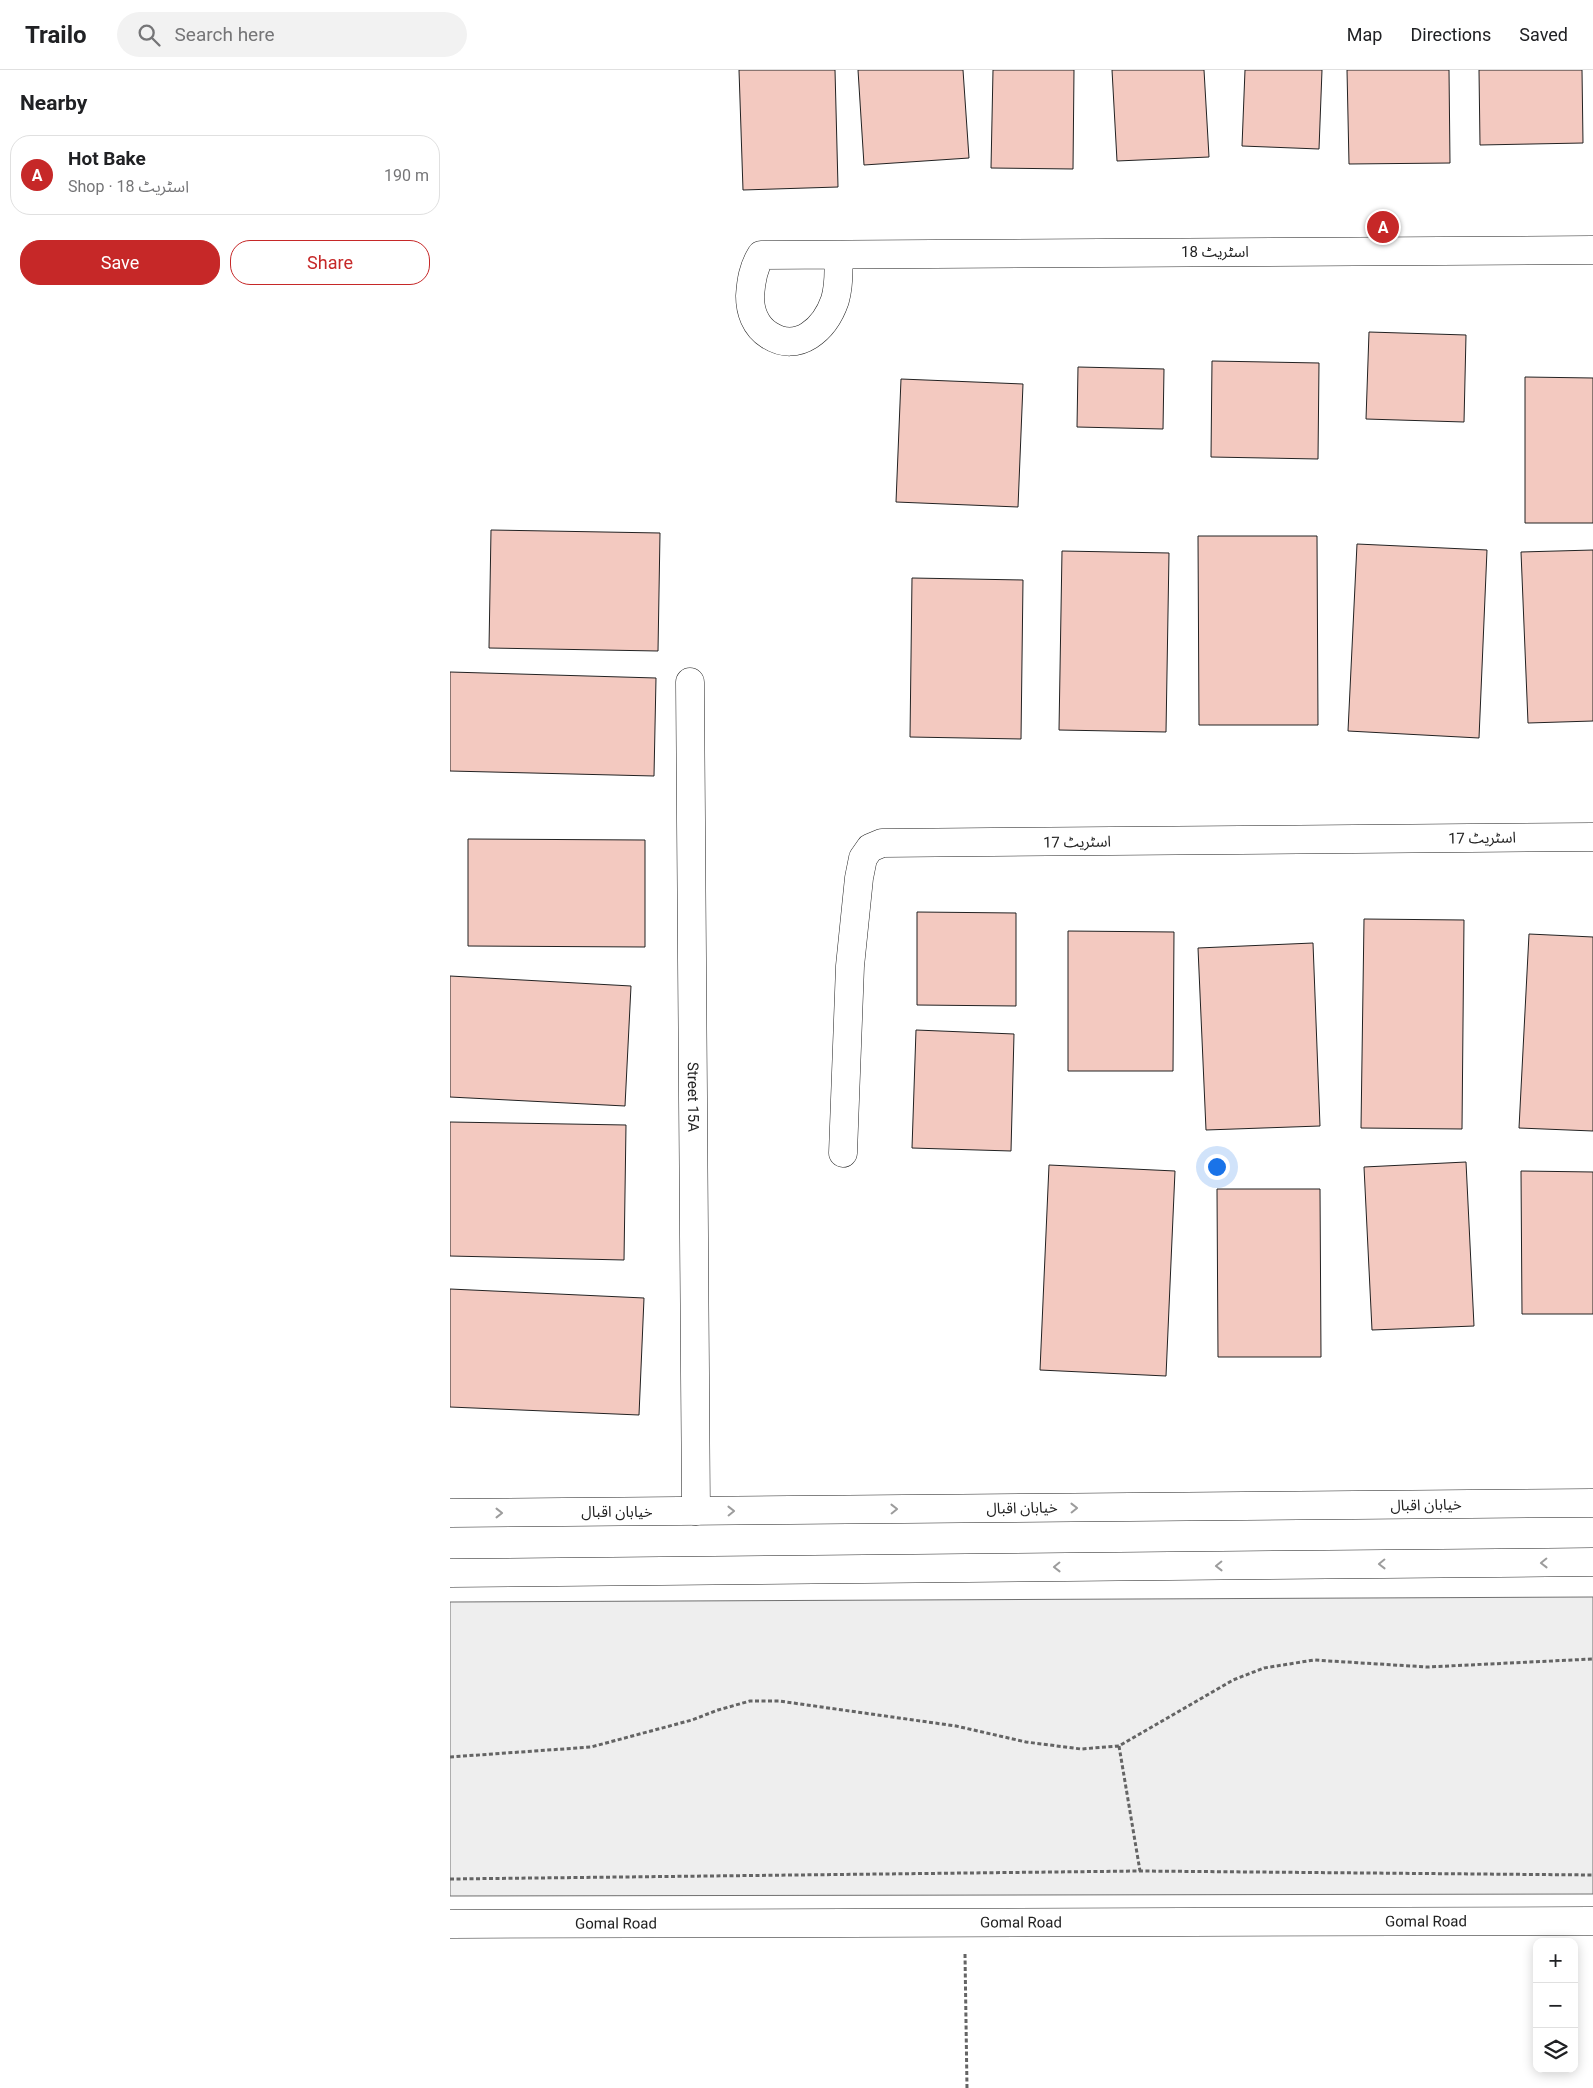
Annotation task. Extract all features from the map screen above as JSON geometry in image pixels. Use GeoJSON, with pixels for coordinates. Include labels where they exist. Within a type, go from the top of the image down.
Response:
{"type":"FeatureCollection","features":[{"type":"Feature","properties":{"kind":"street","name":"اسٹریٹ 18"},"geometry":{"type":"LineString","coordinates":[[838,255],[1593,250]]}},
{"type":"Feature","properties":{"kind":"street","name":"Street 15A"},"geometry":{"type":"LineString","coordinates":[[690,682],[696,1511]]}},
{"type":"Feature","properties":{"kind":"street","name":"اسٹریٹ 17"},"geometry":{"type":"LineString","coordinates":[[843,1153],[850,957],[858,878],[863,858],[870,848],[882,843],[1593,837]]}},
{"type":"Feature","properties":{"kind":"street","name":"خیابان اقبال"},"geometry":{"type":"LineString","coordinates":[[450,1513],[1593,1503]]}},
{"type":"Feature","properties":{"kind":"street"},"geometry":{"type":"LineString","coordinates":[[450,1573],[1593,1562]]}},
{"type":"Feature","properties":{"kind":"street","name":"Gomal Road"},"geometry":{"type":"LineString","coordinates":[[450,1924],[1593,1921]]}},
{"type":"Feature","properties":{"kind":"path"},"geometry":{"type":"LineString","coordinates":[[450,1757],[591,1747],[692,1720],[750,1701],[779,1701],[956,1726],[1036,1744],[1081,1750],[1119,1746],[1233,1680],[1264,1668],[1314,1660],[1427,1667],[1593,1659]]}},
{"type":"Feature","properties":{"kind":"path"},"geometry":{"type":"LineString","coordinates":[[1119,1746],[1140,1871]]}},
{"type":"Feature","properties":{"kind":"path"},"geometry":{"type":"LineString","coordinates":[[450,1880],[1140,1871],[1593,1875]]}},
{"type":"Feature","properties":{"kind":"path"},"geometry":{"type":"LineString","coordinates":[[965,1923],[967,2088]]}},
{"type":"Feature","properties":{"kind":"shaded area"},"geometry":{"type":"Polygon","coordinates":[[[1593,1597],[1593,1894],[450,1896],[450,1602],[1593,1597]]]}},
{"type":"Feature","properties":{"kind":"building"},"geometry":{"type":"Polygon","coordinates":[[[739,70],[835,70],[838,187],[743,190],[739,70]]]}},
{"type":"Feature","properties":{"kind":"building"},"geometry":{"type":"Polygon","coordinates":[[[858,70],[963,70],[969,158],[864,165],[858,70]]]}},
{"type":"Feature","properties":{"kind":"building"},"geometry":{"type":"Polygon","coordinates":[[[993,70],[1074,70],[1073,169],[991,168],[993,70]]]}},
{"type":"Feature","properties":{"kind":"building"},"geometry":{"type":"Polygon","coordinates":[[[1112,70],[1204,70],[1209,157],[1117,161],[1112,70]]]}},
{"type":"Feature","properties":{"kind":"building"},"geometry":{"type":"Polygon","coordinates":[[[1245,70],[1322,70],[1319,149],[1242,146],[1245,70]]]}},
{"type":"Feature","properties":{"kind":"building"},"geometry":{"type":"Polygon","coordinates":[[[1347,70],[1449,70],[1450,163],[1349,164],[1347,70]]]}},
{"type":"Feature","properties":{"kind":"building"},"geometry":{"type":"Polygon","coordinates":[[[1479,70],[1582,70],[1583,143],[1480,145],[1479,70]]]}},
{"type":"Feature","properties":{"kind":"building"},"geometry":{"type":"Polygon","coordinates":[[[1369,332],[1466,335],[1464,422],[1366,419],[1369,332]]]}},
{"type":"Feature","properties":{"kind":"building"},"geometry":{"type":"Polygon","coordinates":[[[1212,361],[1319,363],[1318,459],[1211,457],[1212,361]]]}},
{"type":"Feature","properties":{"kind":"building"},"geometry":{"type":"Polygon","coordinates":[[[1078,367],[1164,369],[1163,429],[1077,427],[1078,367]]]}},
{"type":"Feature","properties":{"kind":"building"},"geometry":{"type":"Polygon","coordinates":[[[1525,377],[1593,378],[1593,523],[1525,523],[1525,377]]]}},
{"type":"Feature","properties":{"kind":"building"},"geometry":{"type":"Polygon","coordinates":[[[901,379],[1023,384],[1018,507],[896,502],[901,379]]]}},
{"type":"Feature","properties":{"kind":"building"},"geometry":{"type":"Polygon","coordinates":[[[491,530],[660,533],[658,651],[489,648],[491,530]]]}},
{"type":"Feature","properties":{"kind":"building"},"geometry":{"type":"Polygon","coordinates":[[[1198,536],[1317,536],[1318,725],[1199,725],[1198,536]]]}},
{"type":"Feature","properties":{"kind":"building"},"geometry":{"type":"Polygon","coordinates":[[[1357,544],[1487,550],[1479,738],[1348,731],[1357,544]]]}},
{"type":"Feature","properties":{"kind":"building"},"geometry":{"type":"Polygon","coordinates":[[[1593,550],[1593,721],[1528,723],[1521,552],[1593,550]]]}},
{"type":"Feature","properties":{"kind":"building"},"geometry":{"type":"Polygon","coordinates":[[[1062,551],[1169,553],[1166,732],[1059,730],[1062,551]]]}},
{"type":"Feature","properties":{"kind":"building"},"geometry":{"type":"Polygon","coordinates":[[[912,578],[1023,580],[1021,739],[910,737],[912,578]]]}},
{"type":"Feature","properties":{"kind":"building"},"geometry":{"type":"Polygon","coordinates":[[[450,672],[656,678],[654,776],[450,771],[450,672]]]}},
{"type":"Feature","properties":{"kind":"building"},"geometry":{"type":"Polygon","coordinates":[[[468,839],[645,840],[645,947],[468,946],[468,839]]]}},
{"type":"Feature","properties":{"kind":"building"},"geometry":{"type":"Polygon","coordinates":[[[917,912],[1016,913],[1016,1006],[917,1005],[917,912]]]}},
{"type":"Feature","properties":{"kind":"building"},"geometry":{"type":"Polygon","coordinates":[[[1364,919],[1464,920],[1462,1129],[1361,1128],[1364,919]]]}},
{"type":"Feature","properties":{"kind":"building"},"geometry":{"type":"Polygon","coordinates":[[[1068,931],[1174,932],[1173,1071],[1068,1071],[1068,931]]]}},
{"type":"Feature","properties":{"kind":"building"},"geometry":{"type":"Polygon","coordinates":[[[1529,934],[1593,937],[1593,1131],[1519,1128],[1529,934]]]}},
{"type":"Feature","properties":{"kind":"building"},"geometry":{"type":"Polygon","coordinates":[[[1313,943],[1320,1126],[1206,1130],[1198,948],[1313,943]]]}},
{"type":"Feature","properties":{"kind":"building"},"geometry":{"type":"Polygon","coordinates":[[[450,976],[631,986],[625,1106],[450,1097],[450,976]]]}},
{"type":"Feature","properties":{"kind":"building"},"geometry":{"type":"Polygon","coordinates":[[[916,1030],[1014,1034],[1011,1151],[912,1148],[916,1030]]]}},
{"type":"Feature","properties":{"kind":"building"},"geometry":{"type":"Polygon","coordinates":[[[450,1122],[626,1125],[624,1260],[450,1256],[450,1122]]]}},
{"type":"Feature","properties":{"kind":"building"},"geometry":{"type":"Polygon","coordinates":[[[1466,1162],[1474,1326],[1372,1330],[1364,1167],[1466,1162]]]}},
{"type":"Feature","properties":{"kind":"building"},"geometry":{"type":"Polygon","coordinates":[[[1049,1165],[1175,1171],[1166,1376],[1040,1370],[1049,1165]]]}},
{"type":"Feature","properties":{"kind":"building"},"geometry":{"type":"Polygon","coordinates":[[[1521,1171],[1593,1172],[1593,1314],[1522,1314],[1521,1171]]]}},
{"type":"Feature","properties":{"kind":"building"},"geometry":{"type":"Polygon","coordinates":[[[1217,1189],[1320,1189],[1321,1357],[1218,1357],[1217,1189]]]}},
{"type":"Feature","properties":{"kind":"building"},"geometry":{"type":"Polygon","coordinates":[[[450,1289],[644,1298],[639,1415],[450,1407],[450,1289]]]}},
{"type":"Feature","properties":{"kind":"place","name":"Hot Bake"},"geometry":{"type":"Point","coordinates":[1383,227]}}]}
